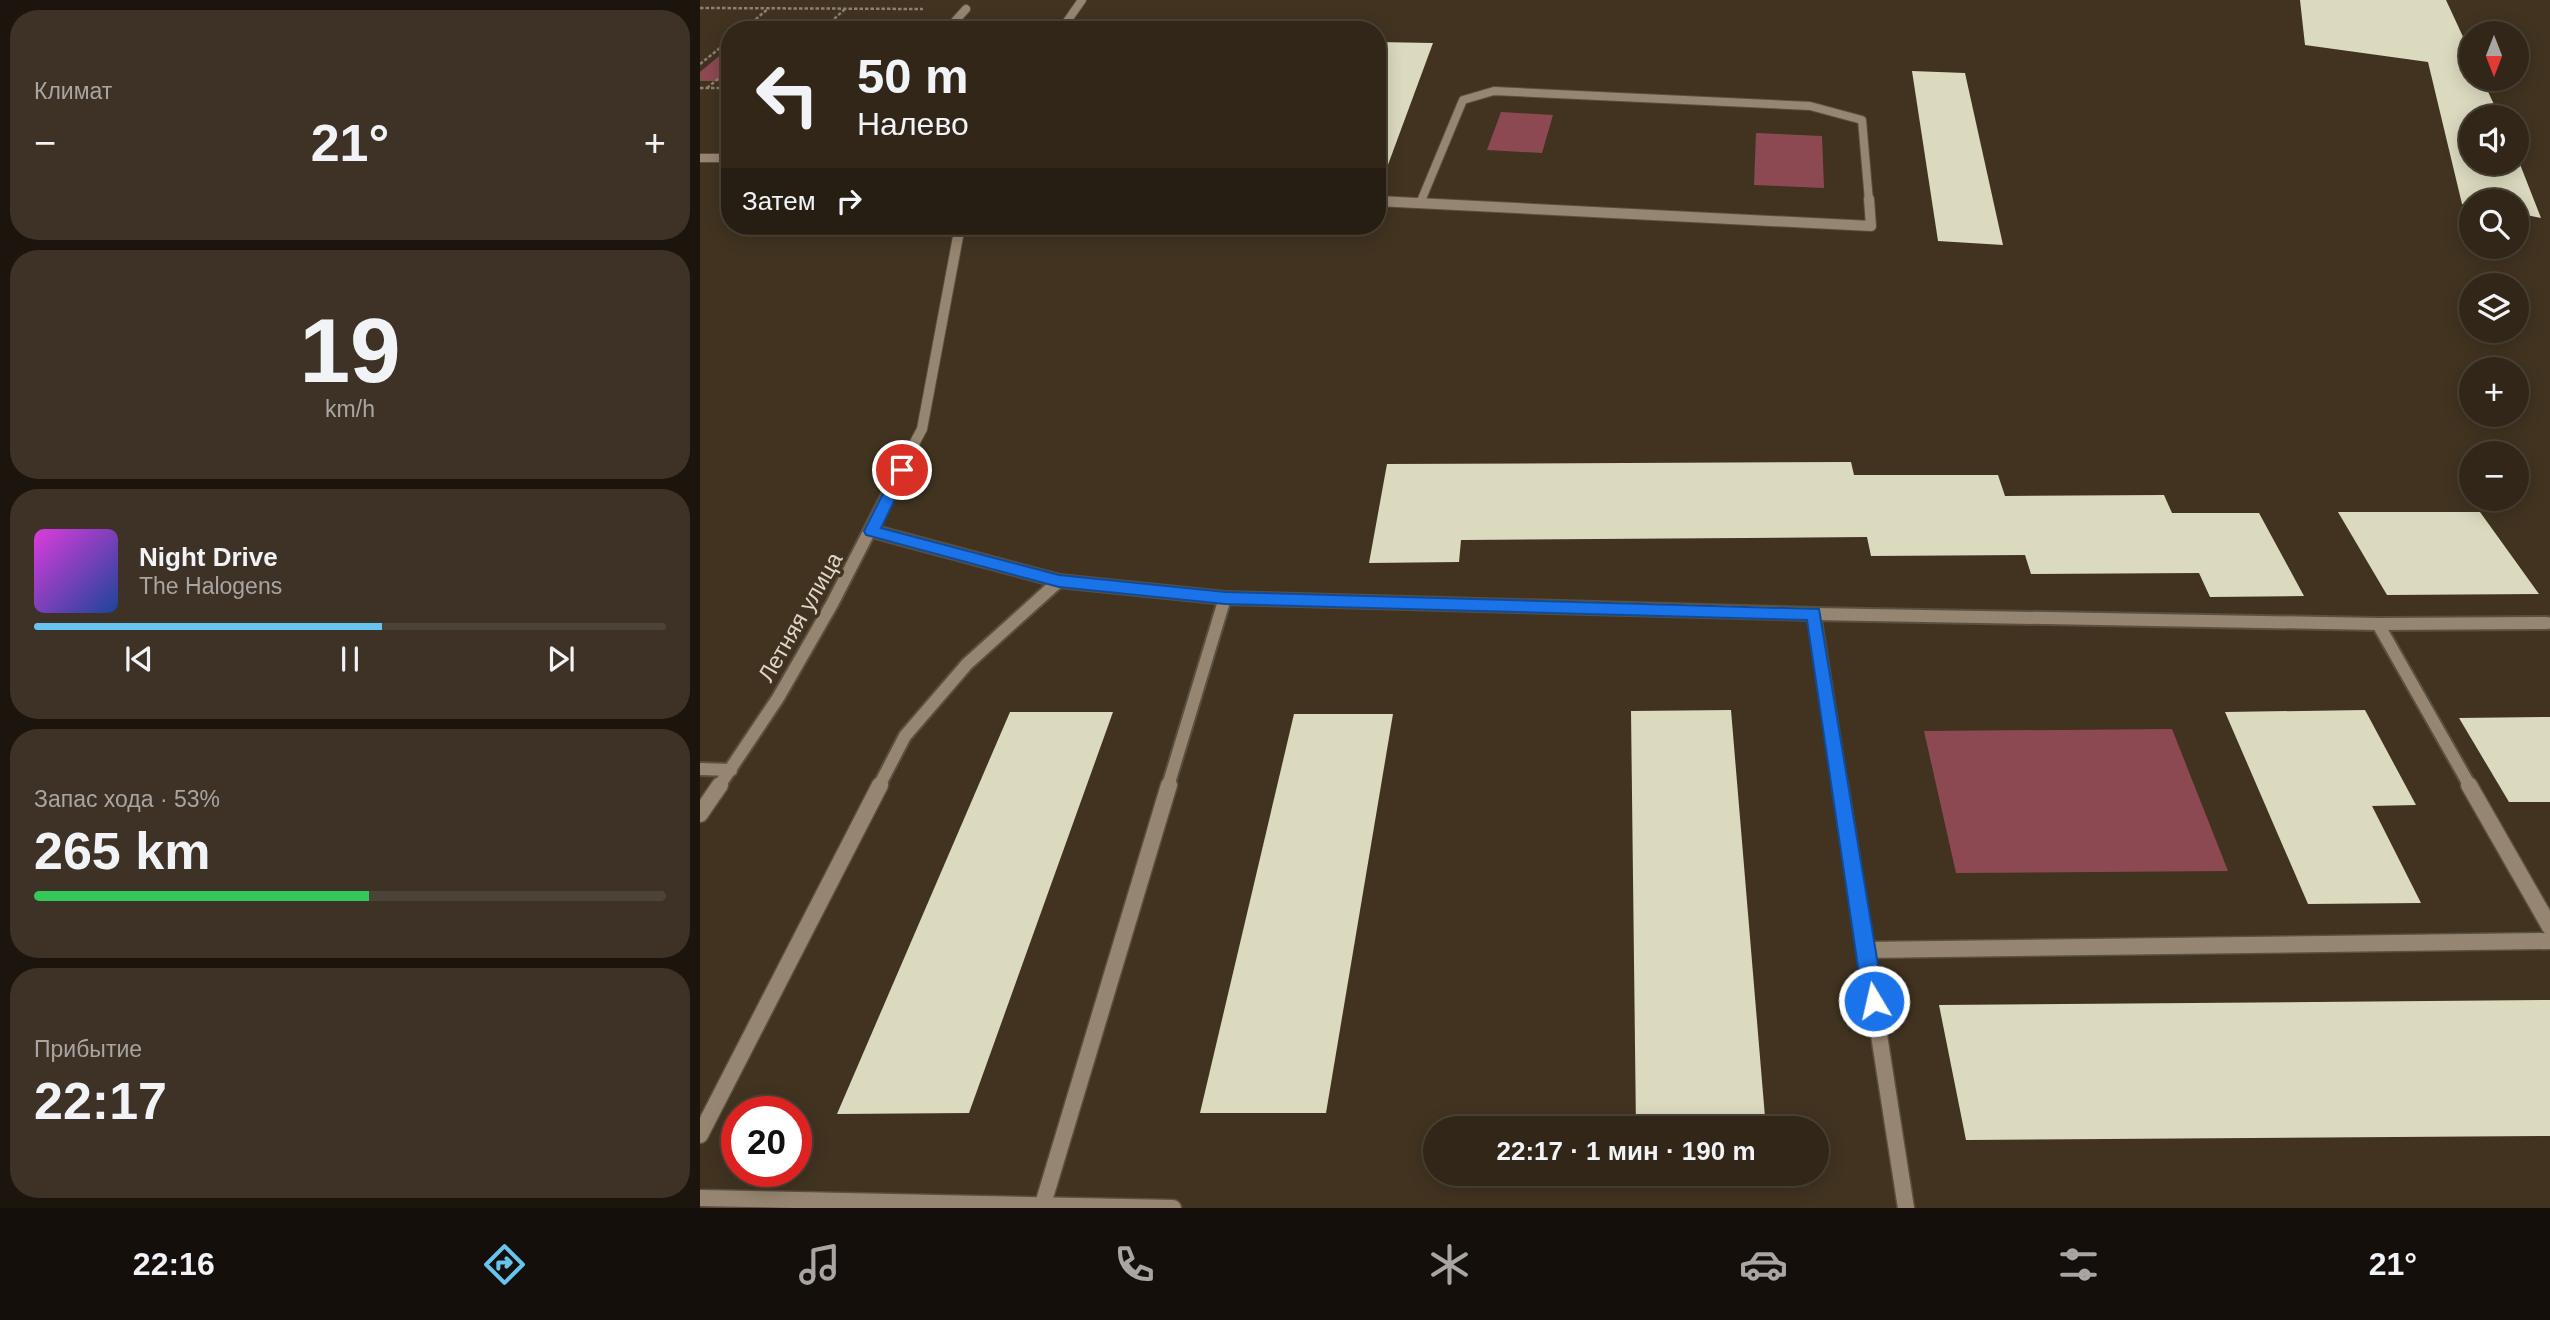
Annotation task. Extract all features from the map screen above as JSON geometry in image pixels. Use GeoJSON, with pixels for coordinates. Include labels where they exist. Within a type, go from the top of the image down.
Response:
{"type":"FeatureCollection","features":[{"type":"Feature","properties":{"kind":"street"},"geometry":{"type":"LineString","coordinates":[[1067,21],[1082,0]]}},
{"type":"Feature","properties":{"kind":"street"},"geometry":{"type":"LineString","coordinates":[[955,21],[966,9]]}},
{"type":"Feature","properties":{"kind":"street"},"geometry":{"type":"LineString","coordinates":[[1386,201],[1871,226],[1862,120],[1810,106],[1494,91],[1463,100],[1422,201]]}},
{"type":"Feature","properties":{"kind":"street"},"geometry":{"type":"LineString","coordinates":[[700,158],[721,158]]}},
{"type":"Feature","properties":{"kind":"street","name":"Летняя улица"},"geometry":{"type":"LineString","coordinates":[[700,814],[778,698],[872,531],[922,429],[958,235]]}},
{"type":"Feature","properties":{"kind":"street"},"geometry":{"type":"LineString","coordinates":[[872,531],[1059,581],[1225,598],[1814,614],[2378,624],[2547,623]]}},
{"type":"Feature","properties":{"kind":"street"},"geometry":{"type":"LineString","coordinates":[[700,1135],[905,736],[967,664],[1059,581]]}},
{"type":"Feature","properties":{"kind":"street"},"geometry":{"type":"LineString","coordinates":[[1044,1205],[1225,598]]}},
{"type":"Feature","properties":{"kind":"street"},"geometry":{"type":"LineString","coordinates":[[1814,614],[1906,1208]]}},
{"type":"Feature","properties":{"kind":"street"},"geometry":{"type":"LineString","coordinates":[[2378,624],[2550,927]]}},
{"type":"Feature","properties":{"kind":"street"},"geometry":{"type":"LineString","coordinates":[[700,769],[731,770]]}},
{"type":"Feature","properties":{"kind":"street"},"geometry":{"type":"LineString","coordinates":[[1866,950],[2550,941]]}},
{"type":"Feature","properties":{"kind":"street"},"geometry":{"type":"LineString","coordinates":[[700,1198],[1173,1208]]}},
{"type":"Feature","properties":{"kind":"path"},"geometry":{"type":"LineString","coordinates":[[700,8],[966,9]]}},
{"type":"Feature","properties":{"kind":"path"},"geometry":{"type":"LineString","coordinates":[[754,21],[769,8]]}},
{"type":"Feature","properties":{"kind":"path"},"geometry":{"type":"LineString","coordinates":[[832,21],[846,9]]}},
{"type":"Feature","properties":{"kind":"path"},"geometry":{"type":"LineString","coordinates":[[700,64],[721,47]]}},
{"type":"Feature","properties":{"kind":"path"},"geometry":{"type":"LineString","coordinates":[[707,88],[721,76]]}},
{"type":"Feature","properties":{"kind":"path"},"geometry":{"type":"LineString","coordinates":[[700,88],[721,88]]}},
{"type":"Feature","properties":{"kind":"shaded area"},"geometry":{"type":"Polygon","coordinates":[[[721,54],[721,81],[700,81],[700,72],[721,54]]]}},
{"type":"Feature","properties":{"kind":"shaded area"},"geometry":{"type":"Polygon","coordinates":[[[1501,112],[1553,115],[1542,153],[1487,150],[1501,112]]]}},
{"type":"Feature","properties":{"kind":"shaded area"},"geometry":{"type":"Polygon","coordinates":[[[1756,133],[1822,136],[1824,188],[1754,185],[1756,133]]]}},
{"type":"Feature","properties":{"kind":"shaded area"},"geometry":{"type":"Polygon","coordinates":[[[2172,729],[2228,871],[1956,873],[1924,731],[2172,729]]]}},
{"type":"Feature","properties":{"kind":"building"},"geometry":{"type":"Polygon","coordinates":[[[2300,0],[2446,0],[2459,28],[2459,91],[2488,91],[2494,105],[2459,105],[2459,175],[2524,175],[2541,218],[2529,216],[2529,189],[2459,189],[2459,191],[2428,62],[2305,45],[2300,0]]]}},
{"type":"Feature","properties":{"kind":"building"},"geometry":{"type":"Polygon","coordinates":[[[1386,42],[1433,43],[1386,170],[1386,42]]]}},
{"type":"Feature","properties":{"kind":"building"},"geometry":{"type":"Polygon","coordinates":[[[1912,71],[1965,73],[2003,245],[1938,241],[1912,71]]]}},
{"type":"Feature","properties":{"kind":"building"},"geometry":{"type":"Polygon","coordinates":[[[1851,462],[1854,475],[1998,475],[2005,496],[2164,495],[2172,513],[2259,513],[2304,596],[2210,597],[2199,573],[2031,574],[2025,555],[1871,556],[1867,537],[1461,540],[1459,562],[1369,563],[1387,464],[1851,462]]]}},
{"type":"Feature","properties":{"kind":"building"},"geometry":{"type":"Polygon","coordinates":[[[2338,512],[2480,512],[2539,594],[2387,595],[2338,512]]]}},
{"type":"Feature","properties":{"kind":"building"},"geometry":{"type":"Polygon","coordinates":[[[1731,710],[1765,1116],[1636,1116],[1631,711],[1731,710]]]}},
{"type":"Feature","properties":{"kind":"building"},"geometry":{"type":"Polygon","coordinates":[[[2365,710],[2416,805],[2372,806],[2421,903],[2308,904],[2225,712],[2365,710]]]}},
{"type":"Feature","properties":{"kind":"building"},"geometry":{"type":"Polygon","coordinates":[[[1010,712],[1113,712],[969,1113],[837,1114],[1010,712]]]}},
{"type":"Feature","properties":{"kind":"building"},"geometry":{"type":"Polygon","coordinates":[[[1294,714],[1393,714],[1326,1113],[1200,1113],[1294,714]]]}},
{"type":"Feature","properties":{"kind":"building"},"geometry":{"type":"Polygon","coordinates":[[[2550,717],[2550,802],[2509,802],[2459,718],[2550,717]]]}},
{"type":"Feature","properties":{"kind":"building"},"geometry":{"type":"Polygon","coordinates":[[[2550,1000],[2550,1136],[1966,1140],[1939,1005],[2550,1000]]]}},
{"type":"Feature","properties":{"kind":"route"},"geometry":{"type":"LineString","coordinates":[[902,470],[872,531],[1059,581],[1225,598],[1814,614],[1874,1001]]}}]}
